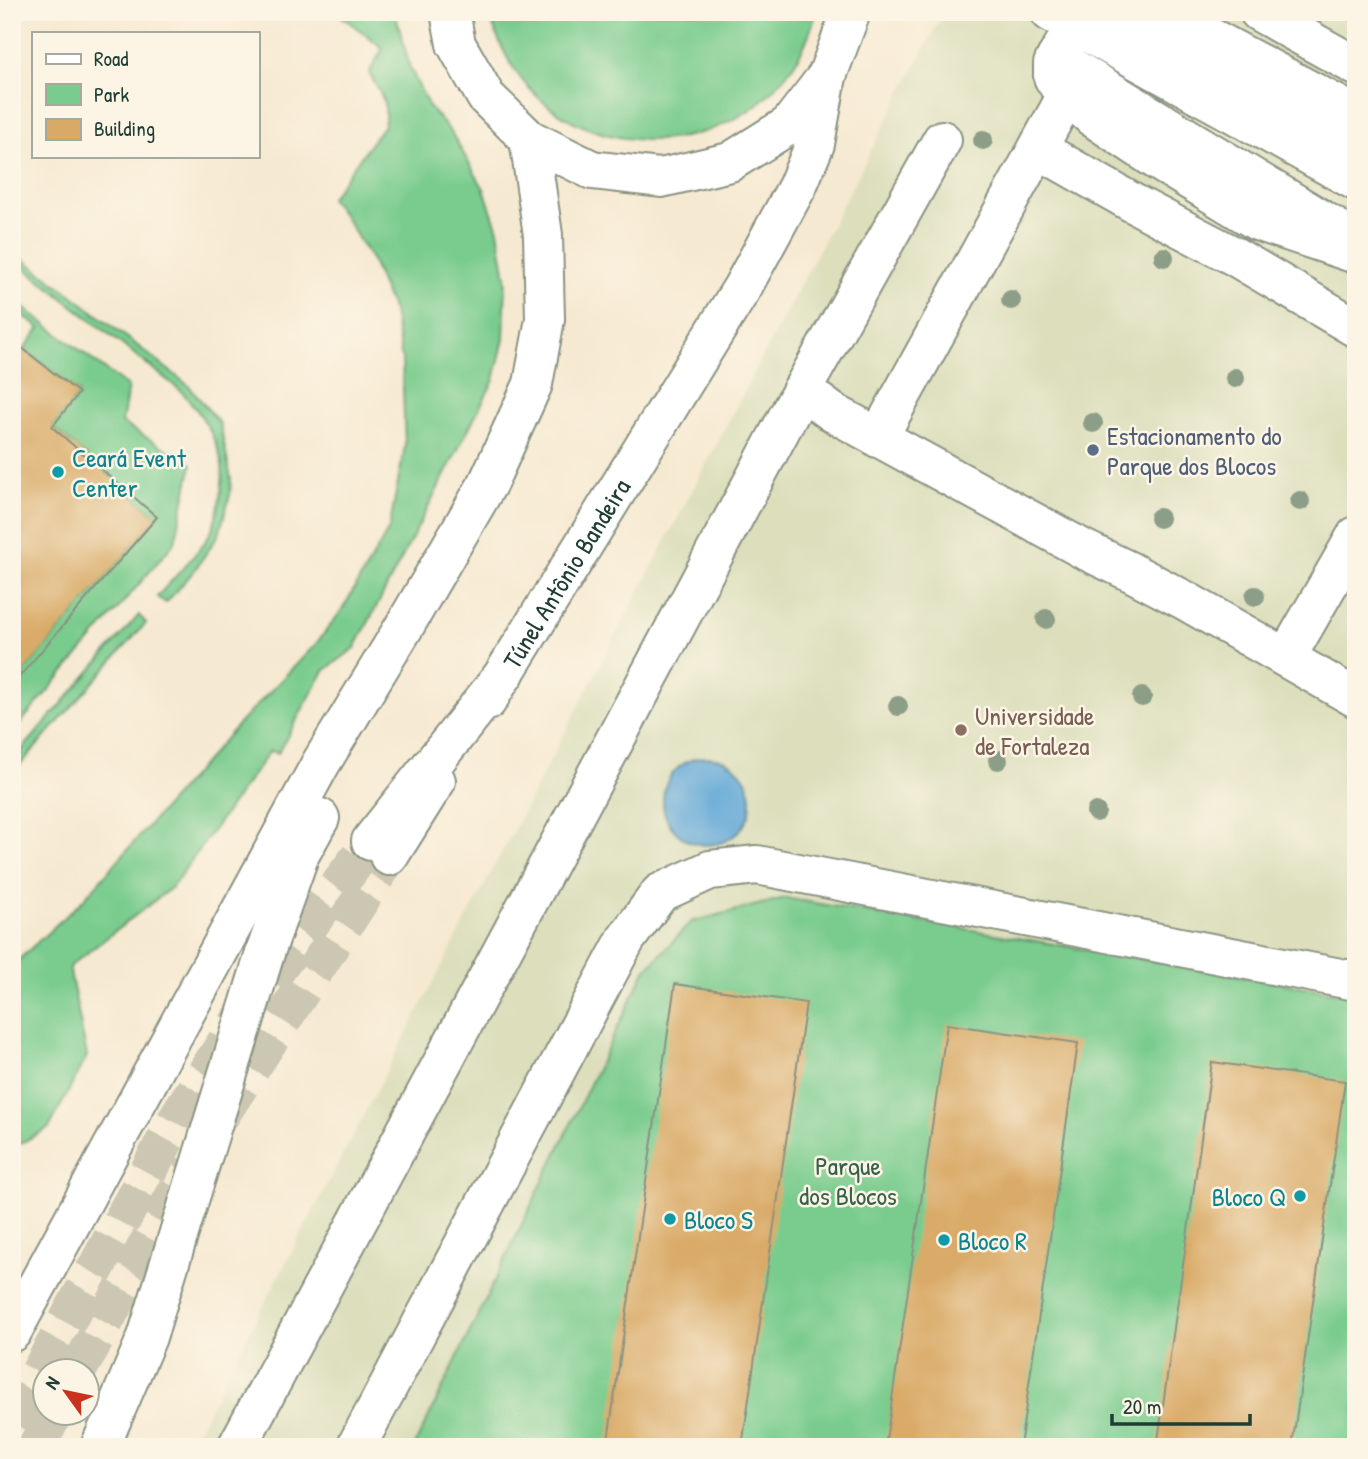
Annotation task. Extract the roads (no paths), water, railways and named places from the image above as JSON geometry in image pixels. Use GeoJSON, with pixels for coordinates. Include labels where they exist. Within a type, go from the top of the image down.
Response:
{"type":"FeatureCollection","features":[{"type":"Feature","properties":{"kind":"main road"},"geometry":{"type":"LineString","coordinates":[[450,12],[456,44],[486,97],[529,139],[592,170],[661,178],[730,162],[789,125],[827,76],[851,12]]}},
{"type":"Feature","properties":{"kind":"main road"},"geometry":{"type":"LineString","coordinates":[[1163,12],[1356,115]]}},
{"type":"Feature","properties":{"kind":"main road"},"geometry":{"type":"LineString","coordinates":[[1210,12],[1356,93]]}},
{"type":"Feature","properties":{"kind":"main road"},"geometry":{"type":"LineString","coordinates":[[1259,12],[1356,66]]}},
{"type":"Feature","properties":{"kind":"main road"},"geometry":{"type":"LineString","coordinates":[[1073,27],[1054,64],[1053,77],[1060,88],[1092,117],[1257,221],[1354,248]]}},
{"type":"Feature","properties":{"kind":"main road"},"geometry":{"type":"LineString","coordinates":[[1073,27],[1356,150]]}},
{"type":"Feature","properties":{"kind":"main road"},"geometry":{"type":"LineString","coordinates":[[1073,27],[1356,181]]}},
{"type":"Feature","properties":{"kind":"main road"},"geometry":{"type":"LineString","coordinates":[[1073,27],[1356,208]]}},
{"type":"Feature","properties":{"kind":"main road"},"geometry":{"type":"LineString","coordinates":[[1073,27],[1354,248]]}},
{"type":"Feature","properties":{"kind":"main road","name":"Túnel Antônio Bandeira"},"geometry":{"type":"LineString","coordinates":[[380,849],[505,673],[742,288],[797,187],[815,144],[827,76]]}},
{"type":"Feature","properties":{"kind":"main road"},"geometry":{"type":"LineString","coordinates":[[878,438],[1067,95]]}},
{"type":"Feature","properties":{"kind":"main road"},"geometry":{"type":"LineString","coordinates":[[12,1332],[321,763],[488,483],[533,384],[545,307],[543,235],[529,139]]}},
{"type":"Feature","properties":{"kind":"main road"},"geometry":{"type":"LineString","coordinates":[[237,1447],[802,390],[942,140]]}},
{"type":"Feature","properties":{"kind":"main road"},"geometry":{"type":"LineString","coordinates":[[1038,149],[1356,328]]}},
{"type":"Feature","properties":{"kind":"main road"},"geometry":{"type":"LineString","coordinates":[[802,390],[832,412],[878,438],[1175,596],[1355,697]]}},
{"type":"Feature","properties":{"kind":"main road"},"geometry":{"type":"LineString","coordinates":[[1286,657],[1356,536]]}},
{"type":"Feature","properties":{"kind":"main road"},"geometry":{"type":"LineString","coordinates":[[100,1447],[147,1337],[266,950],[300,854],[347,766],[404,627]]}},
{"type":"Feature","properties":{"kind":"main road"},"geometry":{"type":"LineString","coordinates":[[356,1447],[626,939],[660,893],[680,883],[710,870],[757,865],[1356,981]]}},
{"type":"Feature","properties":{"kind":"water"},"geometry":{"type":"Polygon","coordinates":[[[707,757],[732,764],[744,776],[751,801],[744,826],[732,838],[707,845],[682,838],[670,826],[663,801],[670,776],[682,764],[707,757]]]}},
{"type":"Feature","properties":{"kind":"tunnel"},"geometry":{"type":"LineString","coordinates":[[12,1423],[180,1113],[242,1017],[371,841]]}},
{"type":"Feature","properties":{"kind":"tunnel"},"geometry":{"type":"LineString","coordinates":[[220,1116],[389,856]]}},
{"type":"Feature","properties":{"kind":"tunnel"},"geometry":{"type":"LineString","coordinates":[[85,1358],[191,1165]]}},
{"type":"Feature","properties":{"kind":"tunnel"},"geometry":{"type":"LineString","coordinates":[[36,1447],[46,1428]]}},
{"type":"Feature","properties":{"kind":"place","name":"Estacionamento do Parque dos Blocos"},"geometry":{"type":"Point","coordinates":[1093,450]}},
{"type":"Feature","properties":{"kind":"place","name":"Ceará Event Center"},"geometry":{"type":"Point","coordinates":[58,472]}},
{"type":"Feature","properties":{"kind":"place","name":"Universidade de Fortaleza"},"geometry":{"type":"Point","coordinates":[961,730]}},
{"type":"Feature","properties":{"kind":"place","name":"Bloco Q"},"geometry":{"type":"Point","coordinates":[1300,1196]}},
{"type":"Feature","properties":{"kind":"place","name":"Bloco S"},"geometry":{"type":"Point","coordinates":[670,1219]}},
{"type":"Feature","properties":{"kind":"place","name":"Bloco R"},"geometry":{"type":"Point","coordinates":[944,1240]}},
{"type":"Feature","properties":{"kind":"park label","name":"Parque dos Blocos"},"geometry":{"type":"Point","coordinates":[848,1180]}}]}
